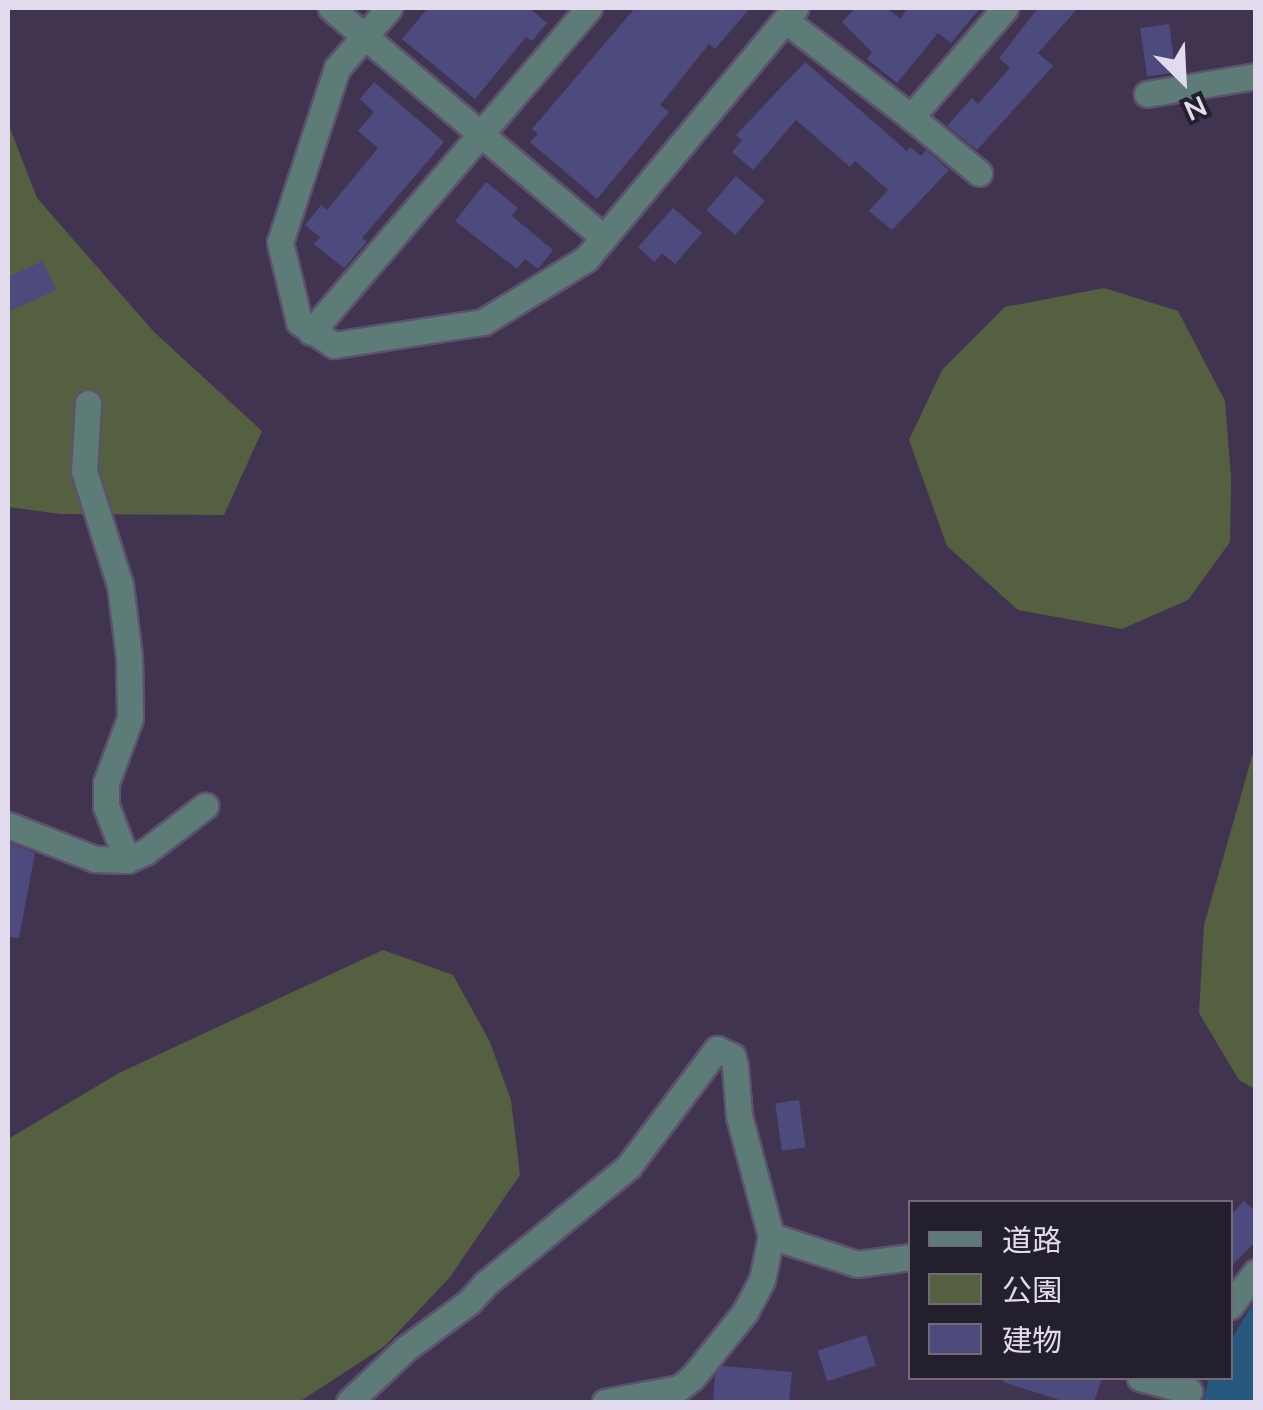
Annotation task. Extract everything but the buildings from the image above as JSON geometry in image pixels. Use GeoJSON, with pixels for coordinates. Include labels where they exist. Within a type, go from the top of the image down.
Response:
{"type":"FeatureCollection","features":[{"type":"Feature","properties":{"kind":"street"},"geometry":{"type":"LineString","coordinates":[[331,8],[602,237]]}},
{"type":"Feature","properties":{"kind":"street"},"geometry":{"type":"LineString","coordinates":[[389,8],[337,68],[280,242],[299,322],[334,345],[483,322],[586,259],[790,14],[979,173]]}},
{"type":"Feature","properties":{"kind":"street"},"geometry":{"type":"LineString","coordinates":[[311,332],[589,8]]}},
{"type":"Feature","properties":{"kind":"street"},"geometry":{"type":"LineString","coordinates":[[911,117],[1005,8]]}},
{"type":"Feature","properties":{"kind":"street"},"geometry":{"type":"LineString","coordinates":[[1147,94],[1256,76]]}},
{"type":"Feature","properties":{"kind":"street"},"geometry":{"type":"LineString","coordinates":[[88,403],[84,471],[120,584],[130,657],[130,718],[106,784],[106,806],[127,860]]}},
{"type":"Feature","properties":{"kind":"street"},"geometry":{"type":"LineString","coordinates":[[8,825],[95,859],[127,860],[145,852],[205,806]]}},
{"type":"Feature","properties":{"kind":"street"},"geometry":{"type":"LineString","coordinates":[[349,1402],[405,1349],[470,1302],[484,1284],[628,1167],[717,1049],[732,1056],[736,1066],[739,1116],[771,1236],[762,1280],[746,1312],[692,1378],[679,1388],[605,1402]]}},
{"type":"Feature","properties":{"kind":"street"},"geometry":{"type":"LineString","coordinates":[[771,1236],[857,1264],[908,1257]]}},
{"type":"Feature","properties":{"kind":"street"},"geometry":{"type":"LineString","coordinates":[[1233,1302],[1256,1272]]}},
{"type":"Feature","properties":{"kind":"street"},"geometry":{"type":"LineString","coordinates":[[1148,1380],[1190,1390]]}},
{"type":"Feature","properties":{"kind":"green space"},"geometry":{"type":"Polygon","coordinates":[[[8,123],[37,198],[154,332],[262,431],[224,515],[61,514],[8,507],[8,123]]]}},
{"type":"Feature","properties":{"kind":"green space"},"geometry":{"type":"Polygon","coordinates":[[[1104,288],[1178,311],[1225,401],[1231,478],[1230,542],[1188,600],[1122,629],[1018,610],[947,546],[909,440],[942,370],[1005,307],[1104,288]]]}},
{"type":"Feature","properties":{"kind":"green space"},"geometry":{"type":"Polygon","coordinates":[[[1255,746],[1255,1089],[1239,1080],[1199,1013],[1204,925],[1255,746]]]}},
{"type":"Feature","properties":{"kind":"green space"},"geometry":{"type":"Polygon","coordinates":[[[383,950],[453,975],[490,1042],[511,1100],[520,1175],[450,1277],[385,1346],[299,1402],[8,1402],[8,1139],[119,1073],[383,950]]]}},
{"type":"Feature","properties":{"kind":"water"},"geometry":{"type":"Polygon","coordinates":[[[1255,1300],[1255,1402],[1203,1402],[1208,1380],[1233,1380],[1233,1337],[1255,1300]]]}}]}
